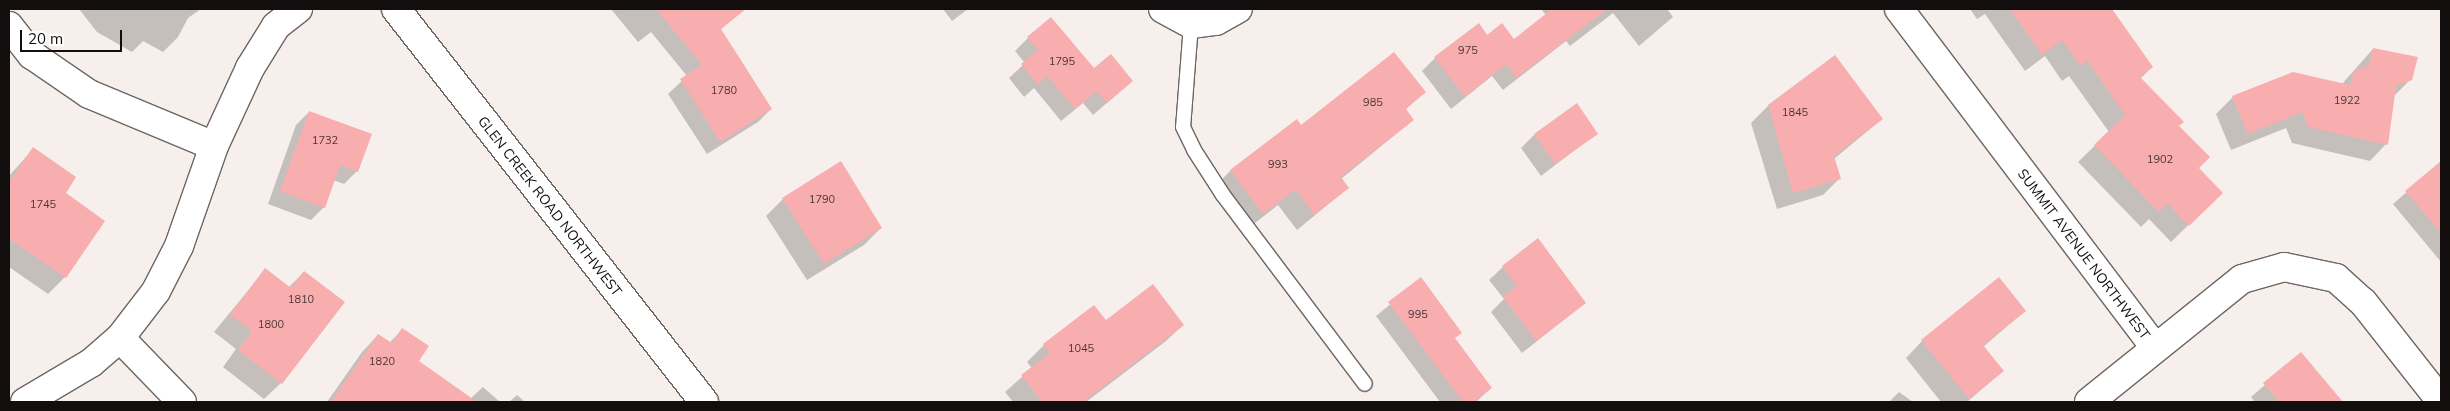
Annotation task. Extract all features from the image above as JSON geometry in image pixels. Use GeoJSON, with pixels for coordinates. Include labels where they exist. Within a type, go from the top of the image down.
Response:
{"type":"FeatureCollection","features":[{"type":"Feature","properties":{"kind":"street"},"geometry":{"type":"LineString","coordinates":[[25,402],[91,363],[120,338],[156,290],[179,246],[214,146],[250,68],[276,26],[298,9]]}},
{"type":"Feature","properties":{"kind":"street","name":"GLEN CREEK ROAD NORTHWEST"},"geometry":{"type":"LineString","coordinates":[[396,9],[704,402]]}},
{"type":"Feature","properties":{"kind":"street"},"geometry":{"type":"LineString","coordinates":[[1163,9],[1191,24],[1216,21],[1238,9]]}},
{"type":"Feature","properties":{"kind":"street","name":"SUMMIT AVENUE NORTHWEST"},"geometry":{"type":"LineString","coordinates":[[1899,9],[2155,347],[2242,279],[2284,267],[2336,278],[2363,302],[2441,401]]}},
{"type":"Feature","properties":{"kind":"street"},"geometry":{"type":"LineString","coordinates":[[9,26],[32,55],[89,94],[214,146]]}},
{"type":"Feature","properties":{"kind":"street"},"geometry":{"type":"LineString","coordinates":[[120,338],[182,402]]}},
{"type":"Feature","properties":{"kind":"street"},"geometry":{"type":"LineString","coordinates":[[2089,402],[2155,347]]}},
{"type":"Feature","properties":{"kind":"lane"},"geometry":{"type":"LineString","coordinates":[[1191,24],[1183,127],[1194,150],[1222,195],[1366,384]]}},
{"type":"Feature","properties":{"kind":"building"},"geometry":{"type":"Polygon","coordinates":[[[656,9],[746,9],[721,29],[772,109],[720,142],[680,79],[702,65],[656,9]]]}},
{"type":"Feature","properties":{"kind":"building"},"geometry":{"type":"Polygon","coordinates":[[[1552,9],[1607,9],[1516,78],[1506,64],[1465,97],[1434,57],[1479,23],[1487,35],[1502,23],[1514,39],[1552,9]]]}},
{"type":"Feature","properties":{"kind":"building"},"geometry":{"type":"Polygon","coordinates":[[[2010,9],[2112,9],[2153,67],[2140,77],[2184,122],[2179,126],[2210,157],[2199,168],[2223,193],[2189,226],[2167,203],[2159,212],[2094,145],[2125,115],[2087,60],[2080,65],[2062,40],[2042,55],[2010,9]]]}},
{"type":"Feature","properties":{"kind":"building"},"geometry":{"type":"Polygon","coordinates":[[[1051,17],[1094,68],[1111,54],[1133,81],[1107,103],[1097,91],[1075,109],[1047,76],[1037,84],[1021,64],[1038,50],[1027,37],[1051,17]]]}},
{"type":"Feature","properties":{"kind":"building"},"geometry":{"type":"Polygon","coordinates":[[[2373,48],[2418,57],[2412,80],[2396,86],[2388,145],[2308,127],[2302,112],[2248,134],[2232,96],[2293,72],[2350,85],[2354,71],[2369,65],[2373,48]]]}},
{"type":"Feature","properties":{"kind":"building"},"geometry":{"type":"Polygon","coordinates":[[[1394,52],[1426,92],[1406,109],[1414,120],[1341,177],[1349,188],[1314,215],[1296,189],[1263,214],[1230,170],[1297,119],[1301,125],[1394,52]]]}},
{"type":"Feature","properties":{"kind":"building"},"geometry":{"type":"Polygon","coordinates":[[[1835,55],[1883,119],[1834,156],[1841,179],[1793,193],[1768,105],[1835,55]]]}},
{"type":"Feature","properties":{"kind":"building"},"geometry":{"type":"Polygon","coordinates":[[[1577,103],[1598,134],[1555,164],[1534,134],[1577,103]]]}},
{"type":"Feature","properties":{"kind":"building"},"geometry":{"type":"Polygon","coordinates":[[[309,111],[372,134],[358,172],[340,165],[325,208],[280,191],[309,111]]]}},
{"type":"Feature","properties":{"kind":"building"},"geometry":{"type":"Polygon","coordinates":[[[33,147],[76,177],[66,193],[105,221],[66,278],[9,239],[9,182],[33,147]]]}},
{"type":"Feature","properties":{"kind":"building"},"geometry":{"type":"Polygon","coordinates":[[[841,161],[882,228],[824,264],[782,198],[841,161]]]}},
{"type":"Feature","properties":{"kind":"building"},"geometry":{"type":"Polygon","coordinates":[[[2441,161],[2441,233],[2405,191],[2441,161]]]}},
{"type":"Feature","properties":{"kind":"building"},"geometry":{"type":"Polygon","coordinates":[[[1538,238],[1586,303],[1536,341],[1503,297],[1517,286],[1502,266],[1538,238]]]}},
{"type":"Feature","properties":{"kind":"building"},"geometry":{"type":"Polygon","coordinates":[[[265,268],[291,288],[304,271],[345,302],[282,384],[238,350],[252,331],[230,315],[265,268]]]}},
{"type":"Feature","properties":{"kind":"building"},"geometry":{"type":"Polygon","coordinates":[[[1421,277],[1462,333],[1455,338],[1492,388],[1473,402],[1463,402],[1388,302],[1421,277]]]}},
{"type":"Feature","properties":{"kind":"building"},"geometry":{"type":"Polygon","coordinates":[[[1999,277],[2026,311],[1983,345],[2004,371],[1969,399],[1921,340],[1999,277]]]}},
{"type":"Feature","properties":{"kind":"building"},"geometry":{"type":"Polygon","coordinates":[[[1153,284],[1184,325],[1083,402],[1042,402],[1021,375],[1050,353],[1043,344],[1094,305],[1106,320],[1153,284]]]}},
{"type":"Feature","properties":{"kind":"building"},"geometry":{"type":"Polygon","coordinates":[[[402,328],[429,346],[419,361],[477,402],[331,402],[378,334],[392,343],[402,328]]]}},
{"type":"Feature","properties":{"kind":"building"},"geometry":{"type":"Polygon","coordinates":[[[2301,352],[2343,402],[2279,402],[2263,383],[2301,352]]]}}]}
